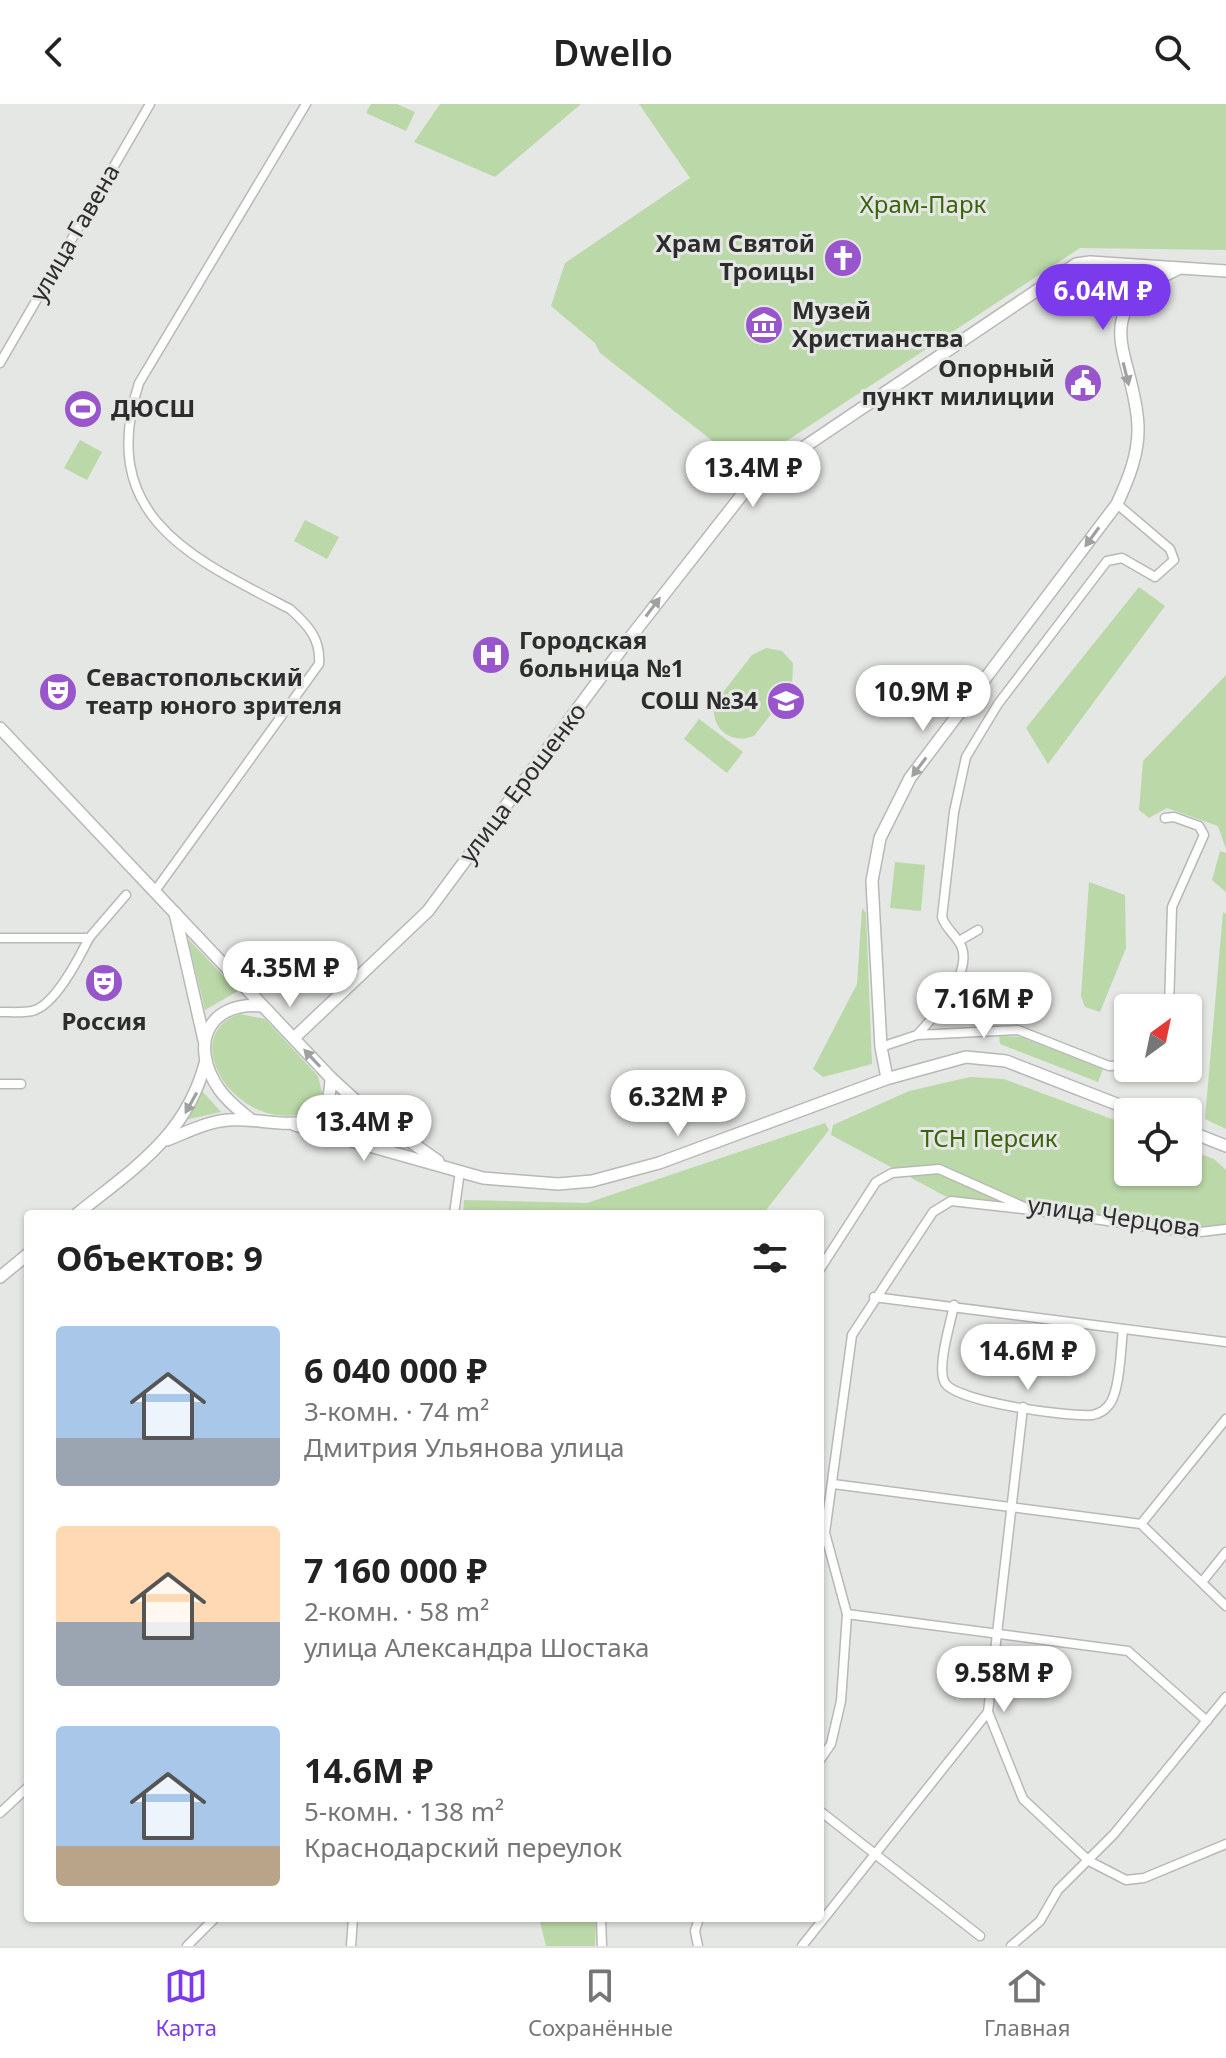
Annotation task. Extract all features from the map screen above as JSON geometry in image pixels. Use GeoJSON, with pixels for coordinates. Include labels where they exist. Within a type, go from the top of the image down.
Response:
{"type":"FeatureCollection","features":[{"type":"Feature","properties":{"kind":"main road","name":"улица Ерошенко"},"geometry":{"type":"LineString","coordinates":[[294,1038],[428,911],[692,556],[752,482],[1076,264],[1090,262],[1226,271]]}},
{"type":"Feature","properties":{"kind":"main road"},"geometry":{"type":"LineString","coordinates":[[887,1078],[881,1047],[872,881],[880,838],[910,778],[1117,504],[1132,471],[1138,427],[1118,344],[1126,310],[1149,283],[1178,269]]}},
{"type":"Feature","properties":{"kind":"main road"},"geometry":{"type":"LineString","coordinates":[[0,728],[331,1078],[367,1111],[441,1164]]}},
{"type":"Feature","properties":{"kind":"main road"},"geometry":{"type":"LineString","coordinates":[[167,1140],[199,1088],[206,1060],[205,1043],[174,912]]}},
{"type":"Feature","properties":{"kind":"main road"},"geometry":{"type":"LineString","coordinates":[[205,1043],[211,1023],[225,1010],[245,1004],[262,1006]]}},
{"type":"Feature","properties":{"kind":"main road"},"geometry":{"type":"LineString","coordinates":[[82,1210],[167,1140],[207,1124],[250,1119],[295,1125],[460,1171],[513,1182],[558,1184],[603,1178],[659,1163],[887,1078],[949,1059],[982,1057],[1006,1061],[1114,1103]]}},
{"type":"Feature","properties":{"kind":"main road"},"geometry":{"type":"LineString","coordinates":[[206,1060],[219,1089],[250,1119]]}},
{"type":"Feature","properties":{"kind":"main road"},"geometry":{"type":"LineString","coordinates":[[295,1125],[311,1120],[324,1109],[331,1095],[331,1078]]}},
{"type":"Feature","properties":{"kind":"main road"},"geometry":{"type":"LineString","coordinates":[[1202,1137],[1226,1146]]}},
{"type":"Feature","properties":{"kind":"main road"},"geometry":{"type":"LineString","coordinates":[[0,1277],[24,1257]]}},
{"type":"Feature","properties":{"kind":"street","name":"улица Гавена"},"geometry":{"type":"LineString","coordinates":[[0,363],[150,104]]}},
{"type":"Feature","properties":{"kind":"street"},"geometry":{"type":"LineString","coordinates":[[155,891],[319,664],[316,637],[302,619],[290,609],[187,553],[154,519],[134,487],[131,459],[132,406],[139,383],[306,104]]}},
{"type":"Feature","properties":{"kind":"street"},"geometry":{"type":"LineString","coordinates":[[917,1035],[946,1003],[964,959],[959,941],[945,926],[942,917],[954,812],[966,757],[998,704],[1107,561],[1122,558],[1155,577],[1174,560],[1170,549],[1117,504]]}},
{"type":"Feature","properties":{"kind":"street"},"geometry":{"type":"LineString","coordinates":[[1165,818],[1174,817],[1199,826],[1204,835],[1172,907],[1169,994]]}},
{"type":"Feature","properties":{"kind":"street"},"geometry":{"type":"LineString","coordinates":[[0,1012],[33,1011],[42,1007],[73,969],[89,938],[126,895]]}},
{"type":"Feature","properties":{"kind":"street"},"geometry":{"type":"LineString","coordinates":[[959,941],[978,930]]}},
{"type":"Feature","properties":{"kind":"street"},"geometry":{"type":"LineString","coordinates":[[0,938],[89,938]]}},
{"type":"Feature","properties":{"kind":"street"},"geometry":{"type":"LineString","coordinates":[[881,1047],[917,1035],[1018,1030],[1114,1066]]}},
{"type":"Feature","properties":{"kind":"street"},"geometry":{"type":"LineString","coordinates":[[0,1084],[21,1084]]}},
{"type":"Feature","properties":{"kind":"street","name":"улица Черцова"},"geometry":{"type":"LineString","coordinates":[[824,1263],[876,1182],[892,1173],[939,1169],[1031,1210],[1192,1233],[1226,1229]]}},
{"type":"Feature","properties":{"kind":"street"},"geometry":{"type":"LineString","coordinates":[[455,1210],[460,1171]]}},
{"type":"Feature","properties":{"kind":"street"},"geometry":{"type":"LineString","coordinates":[[824,1528],[833,1484],[852,1335],[874,1297],[933,1212],[951,1201],[1031,1210]]}},
{"type":"Feature","properties":{"kind":"street"},"geometry":{"type":"LineString","coordinates":[[874,1297],[1226,1342]]}},
{"type":"Feature","properties":{"kind":"street"},"geometry":{"type":"LineString","coordinates":[[954,1305],[941,1370],[946,1385],[959,1394],[1023,1407],[1092,1415],[1106,1409],[1115,1395],[1123,1329]]}},
{"type":"Feature","properties":{"kind":"street"},"geometry":{"type":"LineString","coordinates":[[1023,1407],[988,1712],[1023,1799],[1089,1861],[1126,1880],[1144,1878],[1226,1844]]}},
{"type":"Feature","properties":{"kind":"street"},"geometry":{"type":"LineString","coordinates":[[1141,1524],[1226,1419]]}},
{"type":"Feature","properties":{"kind":"street"},"geometry":{"type":"LineString","coordinates":[[833,1484],[1013,1510],[1141,1524],[1226,1606]]}},
{"type":"Feature","properties":{"kind":"street"},"geometry":{"type":"LineString","coordinates":[[824,1536],[847,1614],[841,1701],[831,1744],[824,1754]]}},
{"type":"Feature","properties":{"kind":"street"},"geometry":{"type":"LineString","coordinates":[[1202,1582],[1226,1552]]}},
{"type":"Feature","properties":{"kind":"street"},"geometry":{"type":"LineString","coordinates":[[847,1614],[1128,1651],[1207,1721]]}},
{"type":"Feature","properties":{"kind":"street"},"geometry":{"type":"LineString","coordinates":[[1011,1946],[1040,1921],[1058,1890],[1089,1861],[1226,1697]]}},
{"type":"Feature","properties":{"kind":"street"},"geometry":{"type":"LineString","coordinates":[[824,1919],[988,1712]]}},
{"type":"Feature","properties":{"kind":"street"},"geometry":{"type":"LineString","coordinates":[[0,1813],[24,1791]]}},
{"type":"Feature","properties":{"kind":"street"},"geometry":{"type":"LineString","coordinates":[[824,1814],[980,1936]]}},
{"type":"Feature","properties":{"kind":"street"},"geometry":{"type":"LineString","coordinates":[[187,1946],[211,1922]]}},
{"type":"Feature","properties":{"kind":"street"},"geometry":{"type":"LineString","coordinates":[[351,1946],[353,1922]]}},
{"type":"Feature","properties":{"kind":"street"},"geometry":{"type":"LineString","coordinates":[[601,1922],[602,1946]]}},
{"type":"Feature","properties":{"kind":"street"},"geometry":{"type":"LineString","coordinates":[[698,1922],[695,1931],[698,1946]]}},
{"type":"Feature","properties":{"kind":"street"},"geometry":{"type":"LineString","coordinates":[[802,1946],[821,1922]]}},
{"type":"Feature","properties":{"kind":"green space"},"geometry":{"type":"Polygon","coordinates":[[[371,104],[397,104],[415,112],[406,131],[366,113],[371,104]]]}},
{"type":"Feature","properties":{"kind":"green space"},"geometry":{"type":"Polygon","coordinates":[[[440,104],[581,104],[495,177],[414,142],[440,104]]]}},
{"type":"Feature","properties":{"kind":"green space","name":"Храм-Парк"},"geometry":{"type":"Polygon","coordinates":[[[639,104],[1226,104],[1226,250],[1080,248],[762,457],[759,453],[742,464],[600,353],[595,343],[551,306],[565,263],[690,178],[639,104]]]}},
{"type":"Feature","properties":{"kind":"green space"},"geometry":{"type":"Polygon","coordinates":[[[80,440],[102,452],[87,480],[64,468],[80,440]]]}},
{"type":"Feature","properties":{"kind":"green space"},"geometry":{"type":"Polygon","coordinates":[[[305,520],[339,537],[327,559],[294,541],[305,520]]]}},
{"type":"Feature","properties":{"kind":"green space"},"geometry":{"type":"Polygon","coordinates":[[[1139,587],[1165,606],[1048,764],[1026,728],[1139,587]]]}},
{"type":"Feature","properties":{"kind":"green space"},"geometry":{"type":"Polygon","coordinates":[[[766,648],[782,651],[793,663],[792,687],[754,736],[730,736],[716,721],[714,704],[752,655],[766,648]]]}},
{"type":"Feature","properties":{"kind":"green space"},"geometry":{"type":"Polygon","coordinates":[[[1226,675],[1226,849],[1218,826],[1167,808],[1149,818],[1139,810],[1143,761],[1226,675]]]}},
{"type":"Feature","properties":{"kind":"green space"},"geometry":{"type":"Polygon","coordinates":[[[699,719],[743,752],[727,773],[684,739],[699,719]]]}},
{"type":"Feature","properties":{"kind":"green space"},"geometry":{"type":"Polygon","coordinates":[[[1220,851],[1226,853],[1226,892],[1212,880],[1220,851]]]}},
{"type":"Feature","properties":{"kind":"green space"},"geometry":{"type":"Polygon","coordinates":[[[895,862],[925,865],[921,911],[890,908],[895,862]]]}},
{"type":"Feature","properties":{"kind":"green space"},"geometry":{"type":"Polygon","coordinates":[[[1089,882],[1125,895],[1126,948],[1100,1012],[1085,1007],[1081,996],[1089,882]]]}},
{"type":"Feature","properties":{"kind":"green space"},"geometry":{"type":"Polygon","coordinates":[[[862,908],[866,913],[872,1064],[823,1077],[813,1069],[857,984],[862,908]]]}},
{"type":"Feature","properties":{"kind":"green space"},"geometry":{"type":"Polygon","coordinates":[[[1223,912],[1226,914],[1226,1129],[1205,1119],[1223,912]]]}},
{"type":"Feature","properties":{"kind":"green space"},"geometry":{"type":"Polygon","coordinates":[[[188,939],[238,991],[205,1010],[188,939]]]}},
{"type":"Feature","properties":{"kind":"green space"},"geometry":{"type":"Polygon","coordinates":[[[240,1014],[265,1019],[318,1076],[322,1093],[314,1110],[287,1116],[261,1111],[240,1099],[224,1082],[214,1062],[213,1042],[221,1025],[240,1014]]]}},
{"type":"Feature","properties":{"kind":"green space"},"geometry":{"type":"Polygon","coordinates":[[[999,1036],[1021,1037],[1103,1069],[1098,1082],[1000,1044],[999,1036]]]}},
{"type":"Feature","properties":{"kind":"green space","name":"ТСН Персик"},"geometry":{"type":"Polygon","coordinates":[[[970,1077],[1004,1079],[1114,1120],[1114,1186],[1202,1186],[1202,1154],[1214,1159],[1226,1170],[1226,1233],[945,1196],[831,1135],[833,1125],[909,1091],[970,1077]]]}},
{"type":"Feature","properties":{"kind":"green space"},"geometry":{"type":"Polygon","coordinates":[[[202,1091],[221,1112],[185,1120],[202,1091]]]}},
{"type":"Feature","properties":{"kind":"green space"},"geometry":{"type":"Polygon","coordinates":[[[338,1096],[383,1135],[383,1140],[326,1123],[336,1108],[338,1096]]]}},
{"type":"Feature","properties":{"kind":"green space"},"geometry":{"type":"Polygon","coordinates":[[[825,1123],[829,1130],[766,1210],[463,1210],[464,1200],[587,1203],[825,1123]]]}},
{"type":"Feature","properties":{"kind":"green space"},"geometry":{"type":"Polygon","coordinates":[[[540,1922],[596,1922],[595,1946],[546,1946],[540,1922]]]}},
{"type":"Feature","properties":{"kind":"place","name":"Храм Святой Троицы"},"geometry":{"type":"Point","coordinates":[843,258]}},
{"type":"Feature","properties":{"kind":"place","name":"Музей Христианства"},"geometry":{"type":"Point","coordinates":[764,325]}},
{"type":"Feature","properties":{"kind":"place","name":"Опорный пункт милиции"},"geometry":{"type":"Point","coordinates":[1083,383]}},
{"type":"Feature","properties":{"kind":"place","name":"ДЮСШ"},"geometry":{"type":"Point","coordinates":[83,409]}},
{"type":"Feature","properties":{"kind":"place","name":"Городская больница №1"},"geometry":{"type":"Point","coordinates":[491,655]}},
{"type":"Feature","properties":{"kind":"place","name":"Севастопольский театр юного зрителя"},"geometry":{"type":"Point","coordinates":[58,692]}},
{"type":"Feature","properties":{"kind":"place","name":"СОШ №34"},"geometry":{"type":"Point","coordinates":[786,701]}},
{"type":"Feature","properties":{"kind":"place","name":"Россия"},"geometry":{"type":"Point","coordinates":[104,983]}}]}
